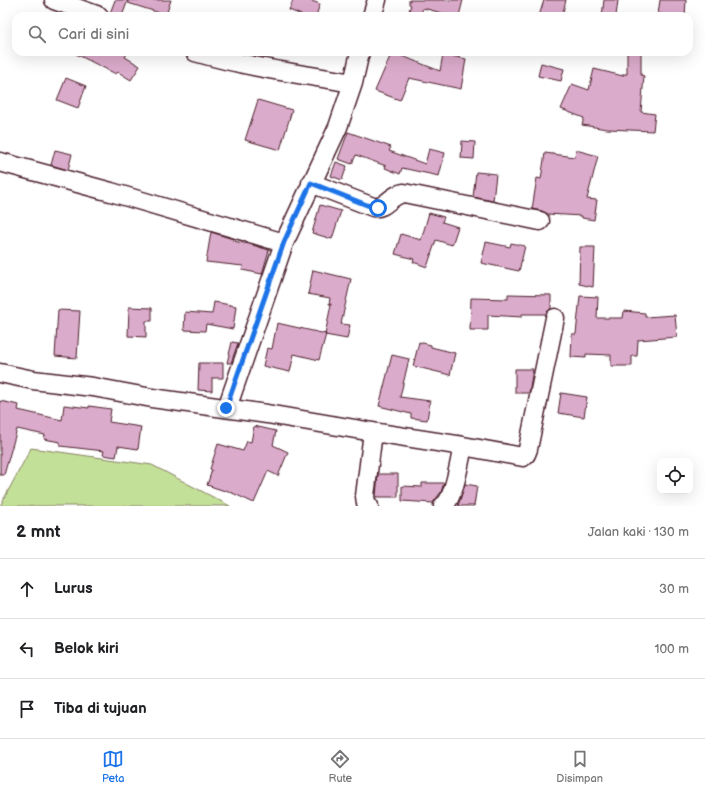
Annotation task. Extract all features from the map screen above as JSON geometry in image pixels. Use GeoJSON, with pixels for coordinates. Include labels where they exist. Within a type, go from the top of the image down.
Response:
{"type":"FeatureCollection","features":[{"type":"Feature","properties":{"kind":"street"},"geometry":{"type":"LineString","coordinates":[[54,0],[88,12]]}},
{"type":"Feature","properties":{"kind":"street"},"geometry":{"type":"LineString","coordinates":[[374,12],[378,0]]}},
{"type":"Feature","properties":{"kind":"street"},"geometry":{"type":"LineString","coordinates":[[210,56],[263,68],[353,83]]}},
{"type":"Feature","properties":{"kind":"street"},"geometry":{"type":"LineString","coordinates":[[226,408],[284,242],[338,127],[353,83],[359,56]]}},
{"type":"Feature","properties":{"kind":"street"},"geometry":{"type":"LineString","coordinates":[[0,162],[284,242]]}},
{"type":"Feature","properties":{"kind":"street"},"geometry":{"type":"LineString","coordinates":[[311,183],[372,207],[378,208],[383,206],[391,198],[404,193],[540,222]]}},
{"type":"Feature","properties":{"kind":"street"},"geometry":{"type":"LineString","coordinates":[[0,373],[33,380],[93,387],[152,398],[226,408],[523,456],[526,454],[528,449],[555,318]]}},
{"type":"Feature","properties":{"kind":"street"},"geometry":{"type":"LineString","coordinates":[[369,506],[366,503],[365,496],[372,432]]}},
{"type":"Feature","properties":{"kind":"street"},"geometry":{"type":"LineString","coordinates":[[443,506],[451,496],[463,446]]}},
{"type":"Feature","properties":{"kind":"green space"},"geometry":{"type":"Polygon","coordinates":[[[31,448],[152,465],[230,506],[0,506],[31,448]]]}},
{"type":"Feature","properties":{"kind":"building"},"geometry":{"type":"Polygon","coordinates":[[[115,0],[128,0],[124,12],[110,12],[115,0]]]}},
{"type":"Feature","properties":{"kind":"building"},"geometry":{"type":"Polygon","coordinates":[[[128,0],[171,0],[167,12],[156,12],[128,3],[128,0]]]}},
{"type":"Feature","properties":{"kind":"building"},"geometry":{"type":"Polygon","coordinates":[[[293,0],[309,0],[320,4],[317,12],[294,12],[289,10],[293,0]]]}},
{"type":"Feature","properties":{"kind":"building"},"geometry":{"type":"Polygon","coordinates":[[[409,0],[463,0],[460,12],[438,12],[423,8],[422,12],[408,12],[411,5],[409,4],[409,0]]]}},
{"type":"Feature","properties":{"kind":"building"},"geometry":{"type":"Polygon","coordinates":[[[544,0],[566,0],[563,12],[540,12],[544,0]]]}},
{"type":"Feature","properties":{"kind":"building"},"geometry":{"type":"Polygon","coordinates":[[[604,0],[618,0],[616,12],[602,12],[604,0]]]}},
{"type":"Feature","properties":{"kind":"building"},"geometry":{"type":"Polygon","coordinates":[[[660,0],[686,0],[685,12],[658,12],[660,0]]]}},
{"type":"Feature","properties":{"kind":"building"},"geometry":{"type":"Polygon","coordinates":[[[80,56],[126,56],[140,66],[131,80],[118,72],[116,74],[80,56]]]}},
{"type":"Feature","properties":{"kind":"building"},"geometry":{"type":"Polygon","coordinates":[[[390,56],[402,56],[440,71],[443,56],[452,56],[466,59],[461,89],[409,78],[400,100],[375,91],[390,56]]]}},
{"type":"Feature","properties":{"kind":"building"},"geometry":{"type":"Polygon","coordinates":[[[627,56],[641,56],[641,75],[644,76],[641,112],[655,114],[653,131],[607,129],[582,125],[584,118],[561,109],[572,84],[589,90],[594,69],[623,76],[623,74],[627,74],[627,56]]]}},
{"type":"Feature","properties":{"kind":"building"},"geometry":{"type":"Polygon","coordinates":[[[541,63],[564,69],[561,81],[538,76],[541,63]]]}},
{"type":"Feature","properties":{"kind":"building"},"geometry":{"type":"Polygon","coordinates":[[[66,78],[86,86],[78,108],[57,100],[66,78]]]}},
{"type":"Feature","properties":{"kind":"building"},"geometry":{"type":"Polygon","coordinates":[[[258,100],[292,110],[280,150],[245,140],[258,100]]]}},
{"type":"Feature","properties":{"kind":"building"},"geometry":{"type":"Polygon","coordinates":[[[348,132],[391,147],[389,151],[425,164],[429,149],[445,153],[439,176],[402,168],[400,174],[385,168],[386,166],[356,155],[352,164],[338,159],[348,132]]]}},
{"type":"Feature","properties":{"kind":"building"},"geometry":{"type":"Polygon","coordinates":[[[462,141],[475,142],[474,159],[461,158],[462,141]]]}},
{"type":"Feature","properties":{"kind":"building"},"geometry":{"type":"Polygon","coordinates":[[[55,150],[72,154],[68,170],[51,165],[55,150]]]}},
{"type":"Feature","properties":{"kind":"building"},"geometry":{"type":"Polygon","coordinates":[[[576,150],[598,156],[587,199],[597,200],[594,220],[582,218],[582,216],[548,214],[532,209],[537,178],[541,179],[545,153],[575,157],[576,150]]]}},
{"type":"Feature","properties":{"kind":"building"},"geometry":{"type":"Polygon","coordinates":[[[336,162],[347,166],[342,180],[331,176],[336,162]]]}},
{"type":"Feature","properties":{"kind":"building"},"geometry":{"type":"Polygon","coordinates":[[[476,172],[496,174],[493,201],[473,197],[476,172]]]}},
{"type":"Feature","properties":{"kind":"building"},"geometry":{"type":"Polygon","coordinates":[[[320,205],[341,211],[332,239],[312,233],[320,205]]]}},
{"type":"Feature","properties":{"kind":"building"},"geometry":{"type":"Polygon","coordinates":[[[429,213],[444,217],[442,222],[458,227],[452,245],[436,240],[427,267],[413,262],[414,259],[395,254],[401,234],[421,240],[429,213]]]}},
{"type":"Feature","properties":{"kind":"building"},"geometry":{"type":"Polygon","coordinates":[[[211,232],[233,239],[233,241],[269,250],[262,274],[242,270],[243,266],[206,262],[211,232]]]}},
{"type":"Feature","properties":{"kind":"building"},"geometry":{"type":"Polygon","coordinates":[[[486,242],[510,247],[511,243],[525,246],[519,271],[481,263],[486,242]]]}},
{"type":"Feature","properties":{"kind":"building"},"geometry":{"type":"Polygon","coordinates":[[[580,247],[595,247],[593,287],[579,284],[580,247]]]}},
{"type":"Feature","properties":{"kind":"building"},"geometry":{"type":"Polygon","coordinates":[[[313,270],[351,279],[341,324],[350,325],[347,339],[325,335],[331,304],[329,304],[330,298],[308,294],[313,270]]]}},
{"type":"Feature","properties":{"kind":"building"},"geometry":{"type":"Polygon","coordinates":[[[508,294],[551,295],[551,308],[546,314],[522,314],[522,317],[488,315],[488,330],[470,330],[471,298],[508,299],[508,294]]]}},
{"type":"Feature","properties":{"kind":"building"},"geometry":{"type":"Polygon","coordinates":[[[580,296],[598,297],[597,318],[623,318],[624,311],[645,313],[645,317],[675,315],[677,337],[638,340],[637,356],[632,356],[632,366],[611,366],[611,355],[586,354],[586,358],[571,357],[572,334],[576,334],[580,296]]]}},
{"type":"Feature","properties":{"kind":"building"},"geometry":{"type":"Polygon","coordinates":[[[214,302],[236,306],[233,329],[206,324],[205,331],[184,330],[185,312],[212,314],[214,302]]]}},
{"type":"Feature","properties":{"kind":"building"},"geometry":{"type":"Polygon","coordinates":[[[129,307],[152,308],[152,321],[146,321],[146,337],[128,336],[129,307]]]}},
{"type":"Feature","properties":{"kind":"building"},"geometry":{"type":"Polygon","coordinates":[[[58,310],[80,311],[77,358],[55,356],[58,310]]]}},
{"type":"Feature","properties":{"kind":"building"},"geometry":{"type":"Polygon","coordinates":[[[277,323],[326,334],[319,360],[294,354],[290,372],[263,366],[267,348],[272,349],[277,323]]]}},
{"type":"Feature","properties":{"kind":"building"},"geometry":{"type":"Polygon","coordinates":[[[232,342],[238,343],[231,363],[227,363],[232,342]]]}},
{"type":"Feature","properties":{"kind":"building"},"geometry":{"type":"Polygon","coordinates":[[[419,342],[431,345],[431,347],[455,353],[450,375],[413,366],[419,342]]]}},
{"type":"Feature","properties":{"kind":"building"},"geometry":{"type":"Polygon","coordinates":[[[392,355],[409,359],[400,397],[430,401],[427,420],[411,418],[411,414],[379,406],[392,355]]]}},
{"type":"Feature","properties":{"kind":"building"},"geometry":{"type":"Polygon","coordinates":[[[199,363],[223,363],[223,378],[212,378],[212,391],[198,390],[199,363]]]}},
{"type":"Feature","properties":{"kind":"building"},"geometry":{"type":"Polygon","coordinates":[[[515,369],[533,369],[529,393],[515,393],[515,369]]]}},
{"type":"Feature","properties":{"kind":"building"},"geometry":{"type":"Polygon","coordinates":[[[561,393],[587,397],[584,417],[558,413],[561,393]]]}},
{"type":"Feature","properties":{"kind":"building"},"geometry":{"type":"Polygon","coordinates":[[[0,401],[19,405],[18,410],[62,420],[64,405],[111,409],[109,422],[141,427],[138,449],[118,446],[116,457],[103,455],[104,451],[60,446],[60,442],[44,439],[45,435],[17,429],[4,475],[0,475],[0,401]]]}},
{"type":"Feature","properties":{"kind":"building"},"geometry":{"type":"Polygon","coordinates":[[[254,426],[276,431],[273,445],[288,452],[278,476],[268,471],[254,503],[226,490],[225,491],[207,485],[212,470],[210,469],[218,444],[243,451],[247,441],[251,442],[254,426]]]}},
{"type":"Feature","properties":{"kind":"building"},"geometry":{"type":"Polygon","coordinates":[[[378,474],[398,474],[398,497],[376,497],[378,474]]]}},
{"type":"Feature","properties":{"kind":"building"},"geometry":{"type":"Polygon","coordinates":[[[422,483],[444,483],[441,492],[433,503],[402,501],[402,486],[422,487],[422,483]]]}},
{"type":"Feature","properties":{"kind":"building"},"geometry":{"type":"Polygon","coordinates":[[[465,484],[477,486],[474,506],[458,506],[465,484]]]}},
{"type":"Feature","properties":{"kind":"route"},"geometry":{"type":"LineString","coordinates":[[226,408],[284,242],[311,183],[378,208]]}}]}
